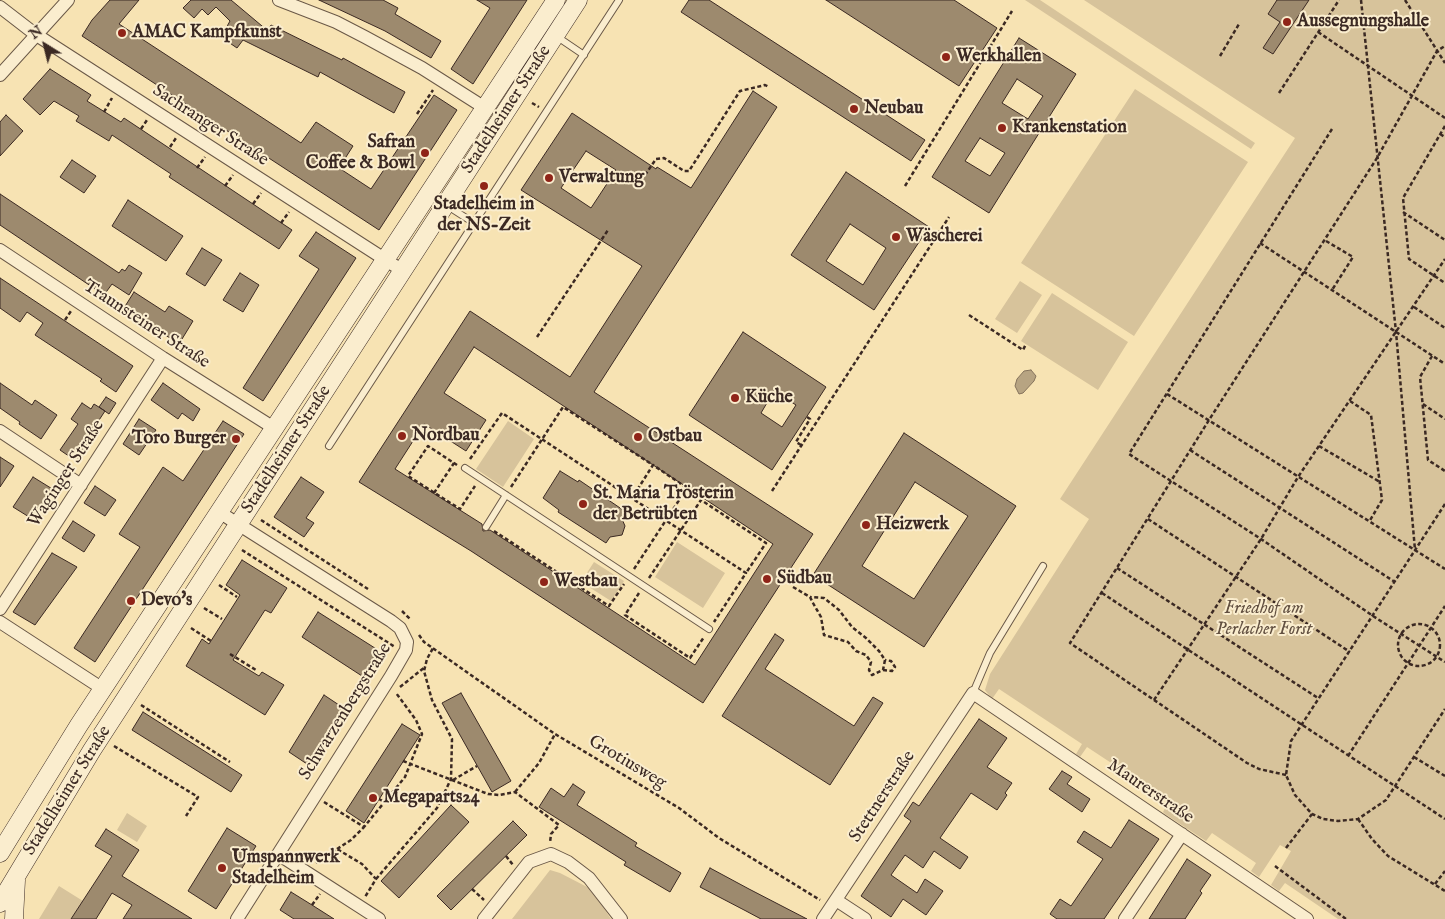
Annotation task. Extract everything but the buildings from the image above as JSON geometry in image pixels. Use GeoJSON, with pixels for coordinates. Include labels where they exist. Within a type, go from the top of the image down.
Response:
{"type":"FeatureCollection","features":[{"type":"Feature","properties":{"kind":"main road","name":"Stadelheimer Straße"},"geometry":{"type":"LineString","coordinates":[[0,853],[103,689],[384,258],[556,0]]}},
{"type":"Feature","properties":{"kind":"main road","name":"Stadelheimer Straße"},"geometry":{"type":"LineString","coordinates":[[0,903],[92,750],[578,0]]}},
{"type":"Feature","properties":{"kind":"main road"},"geometry":{"type":"LineString","coordinates":[[14,919],[16,876]]}},
{"type":"Feature","properties":{"kind":"street"},"geometry":{"type":"LineString","coordinates":[[0,75],[35,34],[68,0]]}},
{"type":"Feature","properties":{"kind":"street"},"geometry":{"type":"LineString","coordinates":[[279,0],[336,22],[440,79],[485,108]]}},
{"type":"Feature","properties":{"kind":"street","name":"Sachranger Straße"},"geometry":{"type":"LineString","coordinates":[[0,7],[35,34],[403,271]]}},
{"type":"Feature","properties":{"kind":"street","name":"Traunsteiner Straße"},"geometry":{"type":"LineString","coordinates":[[0,250],[163,358],[274,428]]}},
{"type":"Feature","properties":{"kind":"street","name":"Waginger Straße"},"geometry":{"type":"LineString","coordinates":[[0,609],[163,358]]}},
{"type":"Feature","properties":{"kind":"street"},"geometry":{"type":"LineString","coordinates":[[0,431],[80,485]]}},
{"type":"Feature","properties":{"kind":"street","name":"Schwarzenbergstraße"},"geometry":{"type":"LineString","coordinates":[[219,512],[391,621],[400,628],[405,636],[406,650],[391,686],[314,796],[237,919]]}},
{"type":"Feature","properties":{"kind":"street"},"geometry":{"type":"LineString","coordinates":[[0,622],[103,689]]}},
{"type":"Feature","properties":{"kind":"street","name":"Maurerstraße"},"geometry":{"type":"LineString","coordinates":[[973,694],[1307,919]]}},
{"type":"Feature","properties":{"kind":"street","name":"Stettnerstraße"},"geometry":{"type":"LineString","coordinates":[[823,919],[973,694]]}},
{"type":"Feature","properties":{"kind":"street"},"geometry":{"type":"LineString","coordinates":[[1126,919],[1182,834]]}},
{"type":"Feature","properties":{"kind":"street"},"geometry":{"type":"LineString","coordinates":[[278,854],[379,919]]}},
{"type":"Feature","properties":{"kind":"street"},"geometry":{"type":"LineString","coordinates":[[484,919],[528,862],[551,854],[568,862],[589,878],[621,919]]}},
{"type":"Feature","properties":{"kind":"street"},"geometry":{"type":"LineString","coordinates":[[835,902],[865,919]]}},
{"type":"Feature","properties":{"kind":"lane"},"geometry":{"type":"LineString","coordinates":[[329,446],[619,0]]}},
{"type":"Feature","properties":{"kind":"lane"},"geometry":{"type":"LineString","coordinates":[[556,35],[584,55]]}},
{"type":"Feature","properties":{"kind":"lane"},"geometry":{"type":"LineString","coordinates":[[446,205],[474,223]]}},
{"type":"Feature","properties":{"kind":"lane"},"geometry":{"type":"LineString","coordinates":[[465,468],[709,629]]}},
{"type":"Feature","properties":{"kind":"lane"},"geometry":{"type":"LineString","coordinates":[[487,527],[506,495]]}},
{"type":"Feature","properties":{"kind":"lane"},"geometry":{"type":"LineString","coordinates":[[973,694],[990,653],[1042,566]]}},
{"type":"Feature","properties":{"kind":"path"},"geometry":{"type":"LineString","coordinates":[[1278,93],[1339,0]]}},
{"type":"Feature","properties":{"kind":"path"},"geometry":{"type":"LineString","coordinates":[[1360,0],[1396,332],[1415,551]]}},
{"type":"Feature","properties":{"kind":"path"},"geometry":{"type":"LineString","coordinates":[[1405,0],[1445,63]]}},
{"type":"Feature","properties":{"kind":"path"},"geometry":{"type":"LineString","coordinates":[[906,186],[1012,11]]}},
{"type":"Feature","properties":{"kind":"path"},"geometry":{"type":"LineString","coordinates":[[1220,56],[1239,24]]}},
{"type":"Feature","properties":{"kind":"path"},"geometry":{"type":"LineString","coordinates":[[1318,32],[1445,118]]}},
{"type":"Feature","properties":{"kind":"path"},"geometry":{"type":"LineString","coordinates":[[1286,774],[1260,769],[1247,763],[1070,644],[1209,420],[1378,158],[1437,51],[1445,46]]}},
{"type":"Feature","properties":{"kind":"path"},"geometry":{"type":"LineString","coordinates":[[417,114],[440,79]]}},
{"type":"Feature","properties":{"kind":"path"},"geometry":{"type":"LineString","coordinates":[[645,175],[656,159],[664,158],[684,171],[689,171],[740,91],[765,85],[769,87]]}},
{"type":"Feature","properties":{"kind":"path"},"geometry":{"type":"LineString","coordinates":[[104,112],[112,98]]}},
{"type":"Feature","properties":{"kind":"path"},"geometry":{"type":"LineString","coordinates":[[141,129],[147,120]]}},
{"type":"Feature","properties":{"kind":"path"},"geometry":{"type":"LineString","coordinates":[[1445,126],[1403,198],[1410,259],[1445,283]]}},
{"type":"Feature","properties":{"kind":"path"},"geometry":{"type":"LineString","coordinates":[[1332,129],[1129,454],[1261,539],[1373,616],[1445,662]]}},
{"type":"Feature","properties":{"kind":"path"},"geometry":{"type":"LineString","coordinates":[[1440,134],[1445,137]]}},
{"type":"Feature","properties":{"kind":"path"},"geometry":{"type":"LineString","coordinates":[[170,147],[176,138]]}},
{"type":"Feature","properties":{"kind":"path"},"geometry":{"type":"LineString","coordinates":[[197,168],[205,157]]}},
{"type":"Feature","properties":{"kind":"path"},"geometry":{"type":"LineString","coordinates":[[225,186],[233,175]]}},
{"type":"Feature","properties":{"kind":"path"},"geometry":{"type":"LineString","coordinates":[[253,204],[261,193]]}},
{"type":"Feature","properties":{"kind":"path"},"geometry":{"type":"LineString","coordinates":[[281,222],[290,211]]}},
{"type":"Feature","properties":{"kind":"path"},"geometry":{"type":"LineString","coordinates":[[1404,212],[1445,240]]}},
{"type":"Feature","properties":{"kind":"path"},"geometry":{"type":"LineString","coordinates":[[772,491],[949,217]]}},
{"type":"Feature","properties":{"kind":"path"},"geometry":{"type":"LineString","coordinates":[[537,337],[608,230]]}},
{"type":"Feature","properties":{"kind":"path"},"geometry":{"type":"LineString","coordinates":[[1326,240],[1353,257],[1332,290]]}},
{"type":"Feature","properties":{"kind":"path"},"geometry":{"type":"LineString","coordinates":[[1260,243],[1445,364]]}},
{"type":"Feature","properties":{"kind":"path"},"geometry":{"type":"LineString","coordinates":[[1154,700],[1261,539],[1298,477],[1414,308],[1445,259]]}},
{"type":"Feature","properties":{"kind":"path"},"geometry":{"type":"LineString","coordinates":[[1414,308],[1445,328]]}},
{"type":"Feature","properties":{"kind":"path"},"geometry":{"type":"LineString","coordinates":[[969,315],[1023,350],[1026,344]]}},
{"type":"Feature","properties":{"kind":"path"},"geometry":{"type":"LineString","coordinates":[[1432,356],[1420,377],[1428,460],[1445,471]]}},
{"type":"Feature","properties":{"kind":"path"},"geometry":{"type":"LineString","coordinates":[[1167,394],[1445,569]]}},
{"type":"Feature","properties":{"kind":"path"},"geometry":{"type":"LineString","coordinates":[[1350,401],[1371,416],[1382,500],[1368,522]]}},
{"type":"Feature","properties":{"kind":"path"},"geometry":{"type":"LineString","coordinates":[[1423,404],[1445,419]]}},
{"type":"Feature","properties":{"kind":"path"},"geometry":{"type":"LineString","coordinates":[[487,527],[609,606],[687,488],[563,407],[506,495]]}},
{"type":"Feature","properties":{"kind":"path"},"geometry":{"type":"LineString","coordinates":[[480,478],[460,509],[408,476],[428,446],[465,468],[502,413],[746,573]]}},
{"type":"Feature","properties":{"kind":"path"},"geometry":{"type":"LineString","coordinates":[[801,445],[796,442],[810,419],[807,417]]}},
{"type":"Feature","properties":{"kind":"path"},"geometry":{"type":"LineString","coordinates":[[1319,446],[1380,482]]}},
{"type":"Feature","properties":{"kind":"path"},"geometry":{"type":"LineString","coordinates":[[1190,450],[1395,582]]}},
{"type":"Feature","properties":{"kind":"path"},"geometry":{"type":"LineString","coordinates":[[434,493],[454,463]]}},
{"type":"Feature","properties":{"kind":"path"},"geometry":{"type":"LineString","coordinates":[[632,498],[653,466]]}},
{"type":"Feature","properties":{"kind":"path"},"geometry":{"type":"LineString","coordinates":[[701,500],[766,542],[690,658],[625,616],[681,530],[701,500]]}},
{"type":"Feature","properties":{"kind":"path"},"geometry":{"type":"LineString","coordinates":[[1445,504],[1291,741],[1286,774],[1300,804],[1312,814],[1338,821],[1358,819],[1386,800],[1445,709]]}},
{"type":"Feature","properties":{"kind":"path"},"geometry":{"type":"LineString","coordinates":[[1148,519],[1350,652]]}},
{"type":"Feature","properties":{"kind":"path"},"geometry":{"type":"LineString","coordinates":[[242,550],[393,646],[406,650]]}},
{"type":"Feature","properties":{"kind":"path"},"geometry":{"type":"LineString","coordinates":[[1117,568],[1318,698]]}},
{"type":"Feature","properties":{"kind":"path"},"geometry":{"type":"LineString","coordinates":[[219,585],[237,597]]}},
{"type":"Feature","properties":{"kind":"path"},"geometry":{"type":"LineString","coordinates":[[793,586],[810,597],[821,617],[824,635],[848,642],[856,651],[866,655],[871,662],[869,670],[872,675],[883,670],[892,670],[895,667],[891,661],[885,660],[872,643],[852,627],[830,602],[821,596],[810,597]]}},
{"type":"Feature","properties":{"kind":"path"},"geometry":{"type":"LineString","coordinates":[[1102,593],[1445,819]]}},
{"type":"Feature","properties":{"kind":"path"},"geometry":{"type":"LineString","coordinates":[[1348,756],[1445,606]]}},
{"type":"Feature","properties":{"kind":"path"},"geometry":{"type":"LineString","coordinates":[[204,608],[222,619]]}},
{"type":"Feature","properties":{"kind":"path"},"geometry":{"type":"LineString","coordinates":[[1425,624],[1439,638],[1437,656],[1427,664],[1420,666],[1408,663],[1400,653],[1398,646],[1401,634],[1411,625],[1425,624]]}},
{"type":"Feature","properties":{"kind":"path"},"geometry":{"type":"LineString","coordinates":[[190,628],[211,641]]}},
{"type":"Feature","properties":{"kind":"path","name":"Grotiusweg"},"geometry":{"type":"LineString","coordinates":[[417,630],[424,642],[555,734],[679,808],[719,838],[816,898],[835,902]]}},
{"type":"Feature","properties":{"kind":"path"},"geometry":{"type":"LineString","coordinates":[[359,906],[376,879],[436,808],[452,779],[452,740],[432,700],[425,667],[433,648]]}},
{"type":"Feature","properties":{"kind":"path"},"geometry":{"type":"LineString","coordinates":[[230,654],[256,670]]}},
{"type":"Feature","properties":{"kind":"path"},"geometry":{"type":"LineString","coordinates":[[883,670],[885,660]]}},
{"type":"Feature","properties":{"kind":"path"},"geometry":{"type":"LineString","coordinates":[[304,870],[352,840],[386,803],[411,764],[422,734],[416,720],[391,686],[425,667]]}},
{"type":"Feature","properties":{"kind":"path"},"geometry":{"type":"LineString","coordinates":[[140,705],[230,762]]}},
{"type":"Feature","properties":{"kind":"path"},"geometry":{"type":"LineString","coordinates":[[404,761],[488,794],[499,795],[515,792],[539,763],[555,734]]}},
{"type":"Feature","properties":{"kind":"path"},"geometry":{"type":"LineString","coordinates":[[114,746],[198,797],[186,816]]}},
{"type":"Feature","properties":{"kind":"path"},"geometry":{"type":"LineString","coordinates":[[1414,757],[1445,776]]}},
{"type":"Feature","properties":{"kind":"path"},"geometry":{"type":"LineString","coordinates":[[452,779],[477,766]]}},
{"type":"Feature","properties":{"kind":"path"},"geometry":{"type":"LineString","coordinates":[[515,792],[559,825],[551,834],[551,854]]}},
{"type":"Feature","properties":{"kind":"path"},"geometry":{"type":"LineString","coordinates":[[314,796],[364,827]]}},
{"type":"Feature","properties":{"kind":"path"},"geometry":{"type":"LineString","coordinates":[[379,799],[386,803]]}},
{"type":"Feature","properties":{"kind":"path"},"geometry":{"type":"LineString","coordinates":[[1286,848],[1312,814]]}},
{"type":"Feature","properties":{"kind":"path"},"geometry":{"type":"LineString","coordinates":[[1358,819],[1372,840],[1388,856],[1445,891]]}},
{"type":"Feature","properties":{"kind":"path"},"geometry":{"type":"LineString","coordinates":[[337,849],[362,864],[376,879]]}},
{"type":"Feature","properties":{"kind":"path"},"geometry":{"type":"LineString","coordinates":[[1275,866],[1346,919]]}},
{"type":"Feature","properties":{"kind":"path"},"geometry":{"type":"LineString","coordinates":[[1435,884],[1445,871]]}},
{"type":"Feature","properties":{"kind":"green space"},"geometry":{"type":"Polygon","coordinates":[[[1025,0],[1040,0],[1255,143],[1251,149],[1025,0]]]}},
{"type":"Feature","properties":{"kind":"green space","name":"Friedhof am Perlacher Forst"},"geometry":{"type":"Polygon","coordinates":[[[1084,0],[1445,0],[1445,919],[1338,919],[1285,883],[1279,891],[1271,885],[1291,851],[1280,845],[1259,877],[1251,871],[1256,863],[1212,833],[1206,841],[1165,814],[1163,812],[1169,801],[1087,747],[1080,757],[1076,754],[1082,744],[999,689],[992,699],[985,690],[990,674],[1089,519],[1060,499],[1295,138],[1084,0]]]}},
{"type":"Feature","properties":{"kind":"green space"},"geometry":{"type":"Polygon","coordinates":[[[1135,89],[1248,162],[1134,336],[1021,263],[1135,89]]]}},
{"type":"Feature","properties":{"kind":"green space"},"geometry":{"type":"Polygon","coordinates":[[[1020,281],[1042,295],[1017,333],[995,319],[1020,281]]]}},
{"type":"Feature","properties":{"kind":"green space"},"geometry":{"type":"Polygon","coordinates":[[[1052,293],[1128,342],[1098,390],[1021,341],[1052,293]]]}},
{"type":"Feature","properties":{"kind":"green space"},"geometry":{"type":"Polygon","coordinates":[[[508,421],[534,439],[503,487],[476,469],[508,421]]]}},
{"type":"Feature","properties":{"kind":"green space"},"geometry":{"type":"Polygon","coordinates":[[[677,542],[725,573],[703,608],[655,577],[677,542]]]}},
{"type":"Feature","properties":{"kind":"green space"},"geometry":{"type":"Polygon","coordinates":[[[594,562],[624,581],[611,601],[581,582],[594,562]]]}},
{"type":"Feature","properties":{"kind":"green space"},"geometry":{"type":"Polygon","coordinates":[[[127,813],[147,826],[137,842],[117,830],[127,813]]]}},
{"type":"Feature","properties":{"kind":"green space"},"geometry":{"type":"Polygon","coordinates":[[[550,870],[591,889],[611,919],[512,919],[550,870]]]}},
{"type":"Feature","properties":{"kind":"green space"},"geometry":{"type":"Polygon","coordinates":[[[59,886],[83,901],[71,919],[39,919],[59,886]]]}},
{"type":"Feature","properties":{"kind":"shaded area"},"geometry":{"type":"Polygon","coordinates":[[[1031,370],[1036,376],[1034,381],[1023,393],[1019,394],[1015,386],[1017,379],[1024,371],[1031,370]]]}},
{"type":"Feature","properties":{"kind":"place","name":"Aussegnungshalle"},"geometry":{"type":"Point","coordinates":[1287,22]}},
{"type":"Feature","properties":{"kind":"place","name":"AMAC Kampfkunst"},"geometry":{"type":"Point","coordinates":[122,33]}},
{"type":"Feature","properties":{"kind":"place","name":"Werkhallen"},"geometry":{"type":"Point","coordinates":[946,57]}},
{"type":"Feature","properties":{"kind":"place","name":"Neubau"},"geometry":{"type":"Point","coordinates":[854,109]}},
{"type":"Feature","properties":{"kind":"place","name":"Krankenstation"},"geometry":{"type":"Point","coordinates":[1002,128]}},
{"type":"Feature","properties":{"kind":"place","name":"Safran Coffee & Bowl"},"geometry":{"type":"Point","coordinates":[425,153]}},
{"type":"Feature","properties":{"kind":"place","name":"Verwaltung"},"geometry":{"type":"Point","coordinates":[549,178]}},
{"type":"Feature","properties":{"kind":"place","name":"Stadelheim in der NS-Zeit"},"geometry":{"type":"Point","coordinates":[484,186]}},
{"type":"Feature","properties":{"kind":"place","name":"Wäscherei"},"geometry":{"type":"Point","coordinates":[896,237]}},
{"type":"Feature","properties":{"kind":"place","name":"Küche"},"geometry":{"type":"Point","coordinates":[735,398]}},
{"type":"Feature","properties":{"kind":"place","name":"Nordbau"},"geometry":{"type":"Point","coordinates":[402,436]}},
{"type":"Feature","properties":{"kind":"place","name":"Ostbau"},"geometry":{"type":"Point","coordinates":[638,437]}},
{"type":"Feature","properties":{"kind":"place","name":"Toro Burger"},"geometry":{"type":"Point","coordinates":[236,439]}},
{"type":"Feature","properties":{"kind":"place","name":"St. Maria Trösterin der Betrübten"},"geometry":{"type":"Point","coordinates":[583,504]}},
{"type":"Feature","properties":{"kind":"place","name":"Heizwerk"},"geometry":{"type":"Point","coordinates":[866,525]}},
{"type":"Feature","properties":{"kind":"place","name":"Südbau"},"geometry":{"type":"Point","coordinates":[767,579]}},
{"type":"Feature","properties":{"kind":"place","name":"Westbau"},"geometry":{"type":"Point","coordinates":[544,582]}},
{"type":"Feature","properties":{"kind":"place","name":"Devo's"},"geometry":{"type":"Point","coordinates":[131,601]}},
{"type":"Feature","properties":{"kind":"place","name":"Megaparts24"},"geometry":{"type":"Point","coordinates":[373,798]}},
{"type":"Feature","properties":{"kind":"place","name":"Umspannwerk Stadelheim"},"geometry":{"type":"Point","coordinates":[222,868]}}]}
